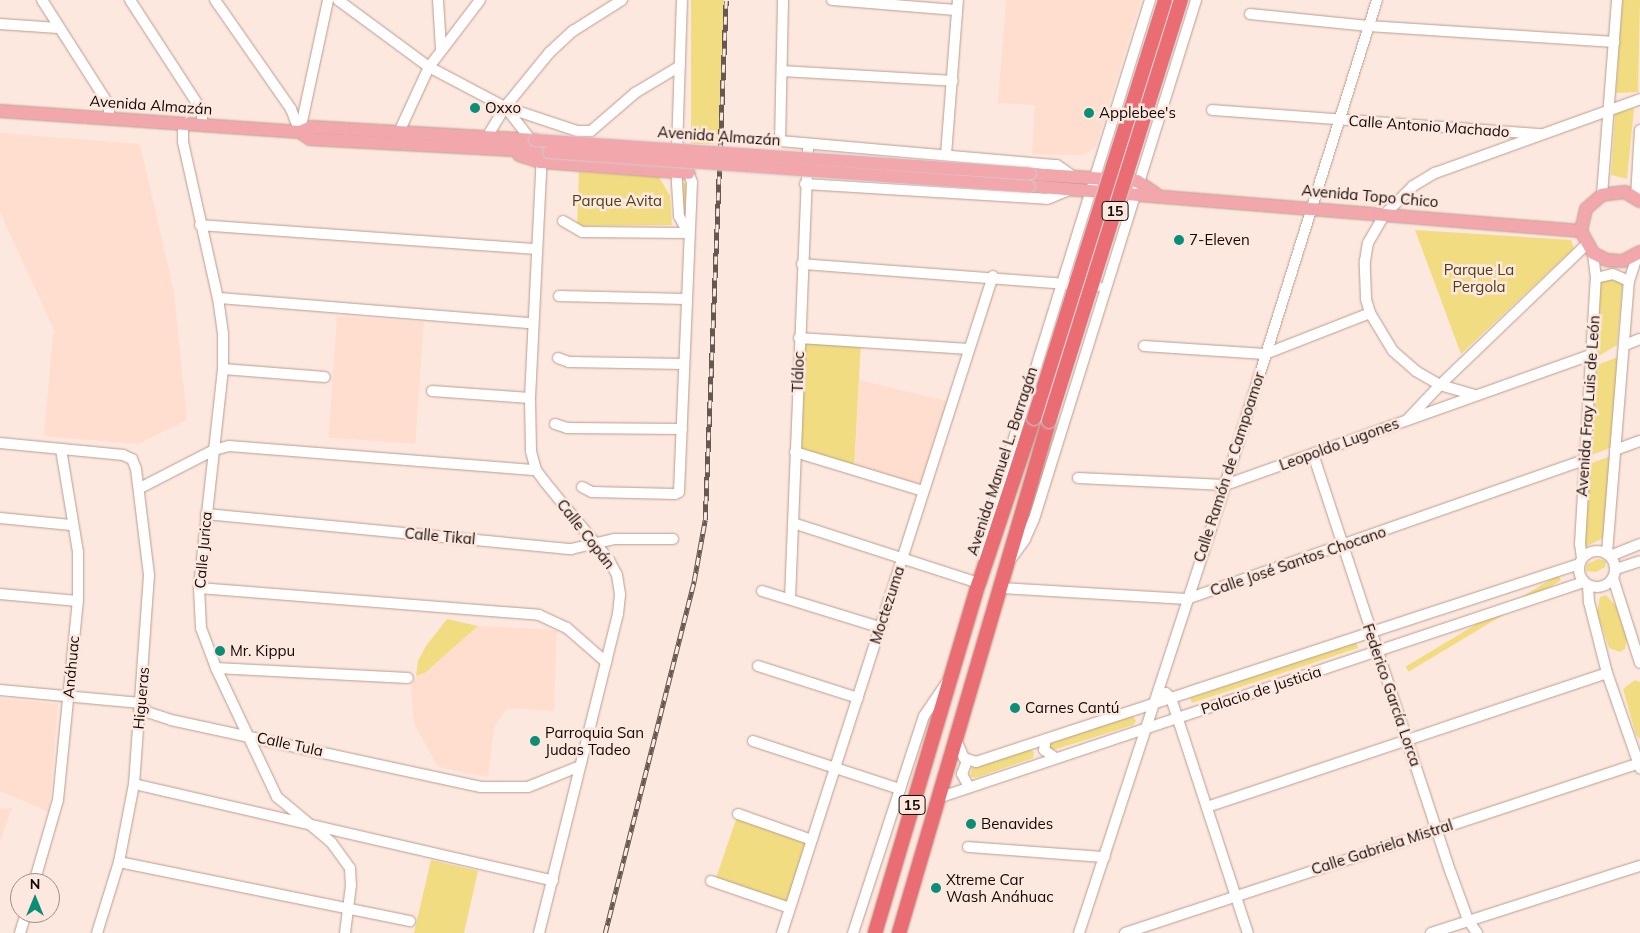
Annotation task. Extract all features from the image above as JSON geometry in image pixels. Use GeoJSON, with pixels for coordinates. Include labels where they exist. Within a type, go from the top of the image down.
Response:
{"type":"FeatureCollection","features":[{"type":"Feature","properties":{"kind":"highway","name":"Avenida Manuel L. Barragán"},"geometry":{"type":"LineString","coordinates":[[875,933],[979,583],[1034,418],[1165,0]]}},
{"type":"Feature","properties":{"kind":"highway","name":"15"},"geometry":{"type":"LineString","coordinates":[[899,933],[1049,421],[1181,0]]}},
{"type":"Feature","properties":{"kind":"main road","name":"Avenida Almazán"},"geometry":{"type":"LineString","coordinates":[[0,111],[300,132],[310,127],[532,139],[1029,180]]}},
{"type":"Feature","properties":{"kind":"main road","name":"Avenida Almazán"},"geometry":{"type":"LineString","coordinates":[[300,132],[310,139],[505,150],[544,155],[1073,182],[1135,187]]}},
{"type":"Feature","properties":{"kind":"main road"},"geometry":{"type":"LineString","coordinates":[[544,155],[689,173]]}},
{"type":"Feature","properties":{"kind":"main road","name":"Avenida Topo Chico"},"geometry":{"type":"LineString","coordinates":[[1135,187],[1156,194],[1581,230]]}},
{"type":"Feature","properties":{"kind":"main road"},"geometry":{"type":"LineString","coordinates":[[1638,199],[1619,192],[1602,194],[1586,210],[1581,230],[1590,249],[1607,260],[1623,261],[1639,253]]}},
{"type":"Feature","properties":{"kind":"street"},"geometry":{"type":"LineString","coordinates":[[42,0],[58,28],[109,105],[109,118]]}},
{"type":"Feature","properties":{"kind":"street"},"geometry":{"type":"LineString","coordinates":[[130,0],[202,111],[202,125]]}},
{"type":"Feature","properties":{"kind":"street"},"geometry":{"type":"LineString","coordinates":[[215,0],[291,109],[300,132]]}},
{"type":"Feature","properties":{"kind":"street"},"geometry":{"type":"LineString","coordinates":[[300,132],[328,0]]}},
{"type":"Feature","properties":{"kind":"street"},"geometry":{"type":"LineString","coordinates":[[338,0],[429,68],[505,107],[560,128],[591,131],[635,93],[680,66]]}},
{"type":"Feature","properties":{"kind":"street"},"geometry":{"type":"LineString","coordinates":[[438,0],[441,49]]}},
{"type":"Feature","properties":{"kind":"street"},"geometry":{"type":"LineString","coordinates":[[400,132],[429,68],[441,49],[480,0]]}},
{"type":"Feature","properties":{"kind":"street"},"geometry":{"type":"LineString","coordinates":[[487,137],[505,107],[549,53],[574,32],[622,0]]}},
{"type":"Feature","properties":{"kind":"street"},"geometry":{"type":"LineString","coordinates":[[682,0],[676,172],[679,216],[688,233]]}},
{"type":"Feature","properties":{"kind":"street"},"geometry":{"type":"LineString","coordinates":[[783,0],[780,141],[864,150],[1057,165],[1073,182],[1047,199],[806,184]]}},
{"type":"Feature","properties":{"kind":"street"},"geometry":{"type":"LineString","coordinates":[[832,0],[957,5],[953,81],[946,155]]}},
{"type":"Feature","properties":{"kind":"street"},"geometry":{"type":"LineString","coordinates":[[984,567],[984,538],[990,514],[1060,282],[1150,0]]}},
{"type":"Feature","properties":{"kind":"street"},"geometry":{"type":"LineString","coordinates":[[1008,562],[1025,539],[1034,518],[1135,187],[1196,0]]}},
{"type":"Feature","properties":{"kind":"street","name":"Calle Ramón de Campoamor"},"geometry":{"type":"LineString","coordinates":[[1079,933],[1156,702],[1377,0]]}},
{"type":"Feature","properties":{"kind":"street"},"geometry":{"type":"LineString","coordinates":[[1602,194],[1617,0]]}},
{"type":"Feature","properties":{"kind":"street"},"geometry":{"type":"LineString","coordinates":[[1250,14],[1368,26],[1614,42]]}},
{"type":"Feature","properties":{"kind":"street"},"geometry":{"type":"LineString","coordinates":[[0,24],[58,28]]}},
{"type":"Feature","properties":{"kind":"street"},"geometry":{"type":"LineString","coordinates":[[782,71],[953,81]]}},
{"type":"Feature","properties":{"kind":"street"},"geometry":{"type":"LineString","coordinates":[[1126,73],[1168,87]]}},
{"type":"Feature","properties":{"kind":"street","name":"Calle Antonio Machado"},"geometry":{"type":"LineString","coordinates":[[1212,110],[1546,134],[1640,99]]}},
{"type":"Feature","properties":{"kind":"street"},"geometry":{"type":"LineString","coordinates":[[505,107],[532,139]]}},
{"type":"Feature","properties":{"kind":"street","name":"Calle Jurica"},"geometry":{"type":"LineString","coordinates":[[183,124],[182,142],[218,298],[223,369],[198,588],[201,628],[216,668],[246,735],[277,797],[331,842],[350,868],[348,909],[344,932]]}},
{"type":"Feature","properties":{"kind":"street"},"geometry":{"type":"LineString","coordinates":[[1638,199],[1640,130]]}},
{"type":"Feature","properties":{"kind":"street"},"geometry":{"type":"LineString","coordinates":[[1475,394],[1440,385],[1416,371],[1393,351],[1370,313],[1366,299],[1365,261],[1368,243],[1385,214],[1413,186],[1435,173],[1546,134]]}},
{"type":"Feature","properties":{"kind":"street"},"geometry":{"type":"LineString","coordinates":[[582,487],[592,492],[679,493],[688,233],[692,185],[677,143]]}},
{"type":"Feature","properties":{"kind":"street","name":"Tláloc"},"geometry":{"type":"LineString","coordinates":[[790,599],[808,145]]}},
{"type":"Feature","properties":{"kind":"street"},"geometry":{"type":"LineString","coordinates":[[862,188],[864,150]]}},
{"type":"Feature","properties":{"kind":"street","name":"Calle Copán"},"geometry":{"type":"LineString","coordinates":[[540,933],[606,662],[620,594],[617,575],[596,543],[536,470],[532,451],[530,398],[535,249],[544,155]]}},
{"type":"Feature","properties":{"kind":"street"},"geometry":{"type":"LineString","coordinates":[[563,221],[582,232],[688,233]]}},
{"type":"Feature","properties":{"kind":"street"},"geometry":{"type":"LineString","coordinates":[[200,225],[535,249]]}},
{"type":"Feature","properties":{"kind":"street"},"geometry":{"type":"LineString","coordinates":[[1408,419],[1440,385],[1590,249]]}},
{"type":"Feature","properties":{"kind":"street","name":"Avenida Fray Luis de León"},"geometry":{"type":"LineString","coordinates":[[1581,561],[1580,544],[1584,460],[1596,278],[1590,249]]}},
{"type":"Feature","properties":{"kind":"street","name":"Avenida Fray Luis de León"},"geometry":{"type":"LineString","coordinates":[[1609,554],[1629,281],[1639,253]]}},
{"type":"Feature","properties":{"kind":"street"},"geometry":{"type":"LineString","coordinates":[[802,264],[993,276],[1104,287]]}},
{"type":"Feature","properties":{"kind":"street"},"geometry":{"type":"LineString","coordinates":[[1596,278],[1613,274],[1629,281]]}},
{"type":"Feature","properties":{"kind":"street","name":"Moctezuma"},"geometry":{"type":"LineString","coordinates":[[782,933],[993,276]]}},
{"type":"Feature","properties":{"kind":"street"},"geometry":{"type":"LineString","coordinates":[[559,296],[686,299]]}},
{"type":"Feature","properties":{"kind":"street"},"geometry":{"type":"LineString","coordinates":[[218,298],[532,323]]}},
{"type":"Feature","properties":{"kind":"street"},"geometry":{"type":"LineString","coordinates":[[1144,346],[1265,354],[1370,313]]}},
{"type":"Feature","properties":{"kind":"street"},"geometry":{"type":"LineString","coordinates":[[799,338],[969,349]]}},
{"type":"Feature","properties":{"kind":"street"},"geometry":{"type":"LineString","coordinates":[[1625,345],[1640,339]]}},
{"type":"Feature","properties":{"kind":"street","name":"Leopoldo Lugones"},"geometry":{"type":"LineString","coordinates":[[1078,478],[1225,485],[1475,394],[1591,355]]}},
{"type":"Feature","properties":{"kind":"street"},"geometry":{"type":"LineString","coordinates":[[558,358],[569,362],[684,364]]}},
{"type":"Feature","properties":{"kind":"street"},"geometry":{"type":"LineString","coordinates":[[223,369],[325,377]]}},
{"type":"Feature","properties":{"kind":"street"},"geometry":{"type":"LineString","coordinates":[[432,390],[530,398]]}},
{"type":"Feature","properties":{"kind":"street"},"geometry":{"type":"LineString","coordinates":[[555,424],[567,428],[682,429]]}},
{"type":"Feature","properties":{"kind":"street"},"geometry":{"type":"LineString","coordinates":[[1616,450],[1640,441]]}},
{"type":"Feature","properties":{"kind":"street"},"geometry":{"type":"LineString","coordinates":[[0,443],[61,449]]}},
{"type":"Feature","properties":{"kind":"street"},"geometry":{"type":"LineString","coordinates":[[140,488],[214,450],[229,446],[536,470]]}},
{"type":"Feature","properties":{"kind":"street","name":"Higueras"},"geometry":{"type":"LineString","coordinates":[[61,449],[118,454],[132,459],[140,488],[149,575],[134,784],[119,862],[97,933]]}},
{"type":"Feature","properties":{"kind":"street","name":"Anáhuac"},"geometry":{"type":"LineString","coordinates":[[37,873],[58,800],[78,601],[78,552],[72,525],[61,449]]}},
{"type":"Feature","properties":{"kind":"street"},"geometry":{"type":"LineString","coordinates":[[796,452],[923,491]]}},
{"type":"Feature","properties":{"kind":"street","name":"Federico García Lorca"},"geometry":{"type":"LineString","coordinates":[[1313,454],[1342,547],[1437,830],[1468,920],[1477,933]]}},
{"type":"Feature","properties":{"kind":"street","name":"Calle José Santos Chocano"},"geometry":{"type":"LineString","coordinates":[[1001,588],[1187,599],[1342,547],[1584,460]]}},
{"type":"Feature","properties":{"kind":"street","name":"Calle Tikal"},"geometry":{"type":"LineString","coordinates":[[206,514],[571,549],[614,539],[673,538]]}},
{"type":"Feature","properties":{"kind":"street"},"geometry":{"type":"LineString","coordinates":[[0,518],[72,525]]}},
{"type":"Feature","properties":{"kind":"street"},"geometry":{"type":"LineString","coordinates":[[793,524],[979,583]]}},
{"type":"Feature","properties":{"kind":"street"},"geometry":{"type":"LineString","coordinates":[[1640,544],[1609,554],[1591,551],[1581,561],[1579,573],[1586,583],[1607,673],[1637,749],[1640,765]]}},
{"type":"Feature","properties":{"kind":"street"},"geometry":{"type":"LineString","coordinates":[[1609,554],[1616,592],[1640,663]]}},
{"type":"Feature","properties":{"kind":"street","name":"Palacio de Justicia"},"geometry":{"type":"LineString","coordinates":[[967,760],[976,762],[1372,633],[1581,561]]}},
{"type":"Feature","properties":{"kind":"street"},"geometry":{"type":"LineString","coordinates":[[1586,583],[1604,586],[1614,574],[1640,561]]}},
{"type":"Feature","properties":{"kind":"street","name":"Palacio de Justicia"},"geometry":{"type":"LineString","coordinates":[[938,798],[1054,757],[1586,583]]}},
{"type":"Feature","properties":{"kind":"street"},"geometry":{"type":"LineString","coordinates":[[198,588],[539,616],[567,628],[606,662]]}},
{"type":"Feature","properties":{"kind":"street"},"geometry":{"type":"LineString","coordinates":[[1589,602],[1594,594],[1603,589],[1616,592]]}},
{"type":"Feature","properties":{"kind":"street"},"geometry":{"type":"LineString","coordinates":[[762,591],[879,627]]}},
{"type":"Feature","properties":{"kind":"street"},"geometry":{"type":"LineString","coordinates":[[0,594],[78,601]]}},
{"type":"Feature","properties":{"kind":"street"},"geometry":{"type":"LineString","coordinates":[[758,666],[858,698]]}},
{"type":"Feature","properties":{"kind":"street"},"geometry":{"type":"LineString","coordinates":[[216,668],[408,678]]}},
{"type":"Feature","properties":{"kind":"street"},"geometry":{"type":"LineString","coordinates":[[1207,807],[1607,673]]}},
{"type":"Feature","properties":{"kind":"street"},"geometry":{"type":"LineString","coordinates":[[853,933],[924,716],[951,677]]}},
{"type":"Feature","properties":{"kind":"street"},"geometry":{"type":"LineString","coordinates":[[1160,688],[1171,698],[1248,933]]}},
{"type":"Feature","properties":{"kind":"street","name":"Calle Tula"},"geometry":{"type":"LineString","coordinates":[[0,690],[140,704],[147,712],[160,718],[495,788],[537,784],[580,766]]}},
{"type":"Feature","properties":{"kind":"street"},"geometry":{"type":"LineString","coordinates":[[1046,738],[1044,750],[1054,757]]}},
{"type":"Feature","properties":{"kind":"street"},"geometry":{"type":"LineString","coordinates":[[956,740],[967,760],[962,774],[969,787]]}},
{"type":"Feature","properties":{"kind":"street"},"geometry":{"type":"LineString","coordinates":[[753,741],[900,789]]}},
{"type":"Feature","properties":{"kind":"street"},"geometry":{"type":"LineString","coordinates":[[1030,744],[1038,752],[1036,764]]}},
{"type":"Feature","properties":{"kind":"street","name":"Calle Gabriela Mistral"},"geometry":{"type":"LineString","coordinates":[[1125,933],[1640,765]]}},
{"type":"Feature","properties":{"kind":"street"},"geometry":{"type":"LineString","coordinates":[[134,784],[552,881]]}},
{"type":"Feature","properties":{"kind":"street"},"geometry":{"type":"LineString","coordinates":[[738,814],[812,840]]}},
{"type":"Feature","properties":{"kind":"street"},"geometry":{"type":"LineString","coordinates":[[968,848],[1105,857]]}},
{"type":"Feature","properties":{"kind":"street"},"geometry":{"type":"LineString","coordinates":[[119,862],[410,921]]}},
{"type":"Feature","properties":{"kind":"street"},"geometry":{"type":"LineString","coordinates":[[1430,933],[1640,866]]}},
{"type":"Feature","properties":{"kind":"street"},"geometry":{"type":"LineString","coordinates":[[712,881],[790,908]]}},
{"type":"Feature","properties":{"kind":"shaded area"},"geometry":{"type":"Polygon","coordinates":[[[1006,0],[1141,0],[1096,146],[1089,152],[1081,155],[1032,154],[1035,105],[998,103],[1006,0]]]}},
{"type":"Feature","properties":{"kind":"shaded area"},"geometry":{"type":"Polygon","coordinates":[[[0,133],[140,144],[174,292],[187,420],[138,444],[44,436],[53,334],[56,334],[0,212],[0,133]]]}},
{"type":"Feature","properties":{"kind":"shaded area"},"geometry":{"type":"Polygon","coordinates":[[[337,316],[424,322],[415,444],[328,438],[337,316]]]}},
{"type":"Feature","properties":{"kind":"shaded area"},"geometry":{"type":"Polygon","coordinates":[[[859,380],[950,402],[921,488],[855,469],[859,380]]]}},
{"type":"Feature","properties":{"kind":"shaded area"},"geometry":{"type":"Polygon","coordinates":[[[478,626],[557,630],[554,711],[507,708],[494,728],[488,777],[438,767],[414,724],[411,688],[416,676],[426,673],[478,626]]]}},
{"type":"Feature","properties":{"kind":"shaded area"},"geometry":{"type":"Polygon","coordinates":[[[0,698],[58,704],[49,812],[0,791],[0,698]]]}},
{"type":"Feature","properties":{"kind":"shaded area"},"geometry":{"type":"Polygon","coordinates":[[[12,808],[0,841],[0,809],[12,808]]]}},
{"type":"Feature","properties":{"kind":"green space"},"geometry":{"type":"Polygon","coordinates":[[[691,0],[724,0],[724,144],[691,144],[691,0]]]}},
{"type":"Feature","properties":{"kind":"green space"},"geometry":{"type":"Polygon","coordinates":[[[1622,0],[1640,0],[1638,92],[1616,93],[1622,0]]]}},
{"type":"Feature","properties":{"kind":"green space"},"geometry":{"type":"Polygon","coordinates":[[[1634,108],[1627,179],[1611,175],[1615,114],[1634,108]]]}},
{"type":"Feature","properties":{"kind":"green space","name":"Parque Avita"},"geometry":{"type":"Polygon","coordinates":[[[579,172],[659,177],[670,196],[672,225],[577,226],[579,172]]]}},
{"type":"Feature","properties":{"kind":"green space"},"geometry":{"type":"Polygon","coordinates":[[[683,182],[687,185],[684,211],[681,183],[683,182]]]}},
{"type":"Feature","properties":{"kind":"green space","name":"Parque La Pergola"},"geometry":{"type":"Polygon","coordinates":[[[1415,230],[1571,240],[1574,248],[1461,354],[1415,230]]]}},
{"type":"Feature","properties":{"kind":"green space"},"geometry":{"type":"Polygon","coordinates":[[[1601,279],[1623,281],[1617,345],[1597,357],[1601,279]]]}},
{"type":"Feature","properties":{"kind":"green space"},"geometry":{"type":"Polygon","coordinates":[[[799,338],[861,342],[854,470],[796,452],[799,338]]]}},
{"type":"Feature","properties":{"kind":"green space"},"geometry":{"type":"Polygon","coordinates":[[[1618,357],[1610,448],[1589,456],[1597,365],[1618,357]]]}},
{"type":"Feature","properties":{"kind":"green space"},"geometry":{"type":"Polygon","coordinates":[[[1611,456],[1603,538],[1583,548],[1589,464],[1611,456]]]}},
{"type":"Feature","properties":{"kind":"green space"},"geometry":{"type":"Polygon","coordinates":[[[1598,559],[1606,561],[1605,567],[1596,572],[1586,571],[1587,564],[1598,559]]]}},
{"type":"Feature","properties":{"kind":"green space"},"geometry":{"type":"Polygon","coordinates":[[[1558,575],[1561,580],[1409,672],[1405,667],[1558,575]]]}},
{"type":"Feature","properties":{"kind":"green space"},"geometry":{"type":"Polygon","coordinates":[[[1606,595],[1616,606],[1627,639],[1625,649],[1620,652],[1609,648],[1597,612],[1600,597],[1606,595]]]}},
{"type":"Feature","properties":{"kind":"green space"},"geometry":{"type":"Polygon","coordinates":[[[447,619],[478,626],[425,673],[416,676],[418,661],[426,646],[447,619]]]}},
{"type":"Feature","properties":{"kind":"green space"},"geometry":{"type":"Polygon","coordinates":[[[1356,642],[1358,648],[1192,703],[1190,698],[1356,642]]]}},
{"type":"Feature","properties":{"kind":"green space"},"geometry":{"type":"Polygon","coordinates":[[[1635,680],[1640,682],[1640,739],[1636,735],[1623,689],[1635,680]]]}},
{"type":"Feature","properties":{"kind":"green space"},"geometry":{"type":"Polygon","coordinates":[[[1132,715],[1136,721],[1133,725],[1050,751],[1048,744],[1132,715]]]}},
{"type":"Feature","properties":{"kind":"green space"},"geometry":{"type":"Polygon","coordinates":[[[1029,749],[1034,752],[1033,758],[975,778],[970,776],[972,768],[1029,749]]]}},
{"type":"Feature","properties":{"kind":"green space"},"geometry":{"type":"Polygon","coordinates":[[[738,814],[809,838],[785,906],[715,882],[738,814]]]}},
{"type":"Feature","properties":{"kind":"green space"},"geometry":{"type":"Polygon","coordinates":[[[431,860],[478,871],[464,933],[414,933],[431,860]]]}},
{"type":"Feature","properties":{"kind":"railway"},"geometry":{"type":"LineString","coordinates":[[605,933],[694,581],[705,520],[726,0]]}},
{"type":"Feature","properties":{"kind":"place","name":"Oxxo"},"geometry":{"type":"Point","coordinates":[475,108]}},
{"type":"Feature","properties":{"kind":"place","name":"Applebee's"},"geometry":{"type":"Point","coordinates":[1089,113]}},
{"type":"Feature","properties":{"kind":"place","name":"7-Eleven"},"geometry":{"type":"Point","coordinates":[1179,240]}},
{"type":"Feature","properties":{"kind":"place","name":"Mr. Kippu"},"geometry":{"type":"Point","coordinates":[220,651]}},
{"type":"Feature","properties":{"kind":"place","name":"Carnes Cantú"},"geometry":{"type":"Point","coordinates":[1015,708]}},
{"type":"Feature","properties":{"kind":"place","name":"Parroquia San Judas Tadeo"},"geometry":{"type":"Point","coordinates":[535,741]}},
{"type":"Feature","properties":{"kind":"place","name":"Benavides"},"geometry":{"type":"Point","coordinates":[971,824]}},
{"type":"Feature","properties":{"kind":"place","name":"Xtreme Car Wash Anáhuac"},"geometry":{"type":"Point","coordinates":[936,888]}}]}
